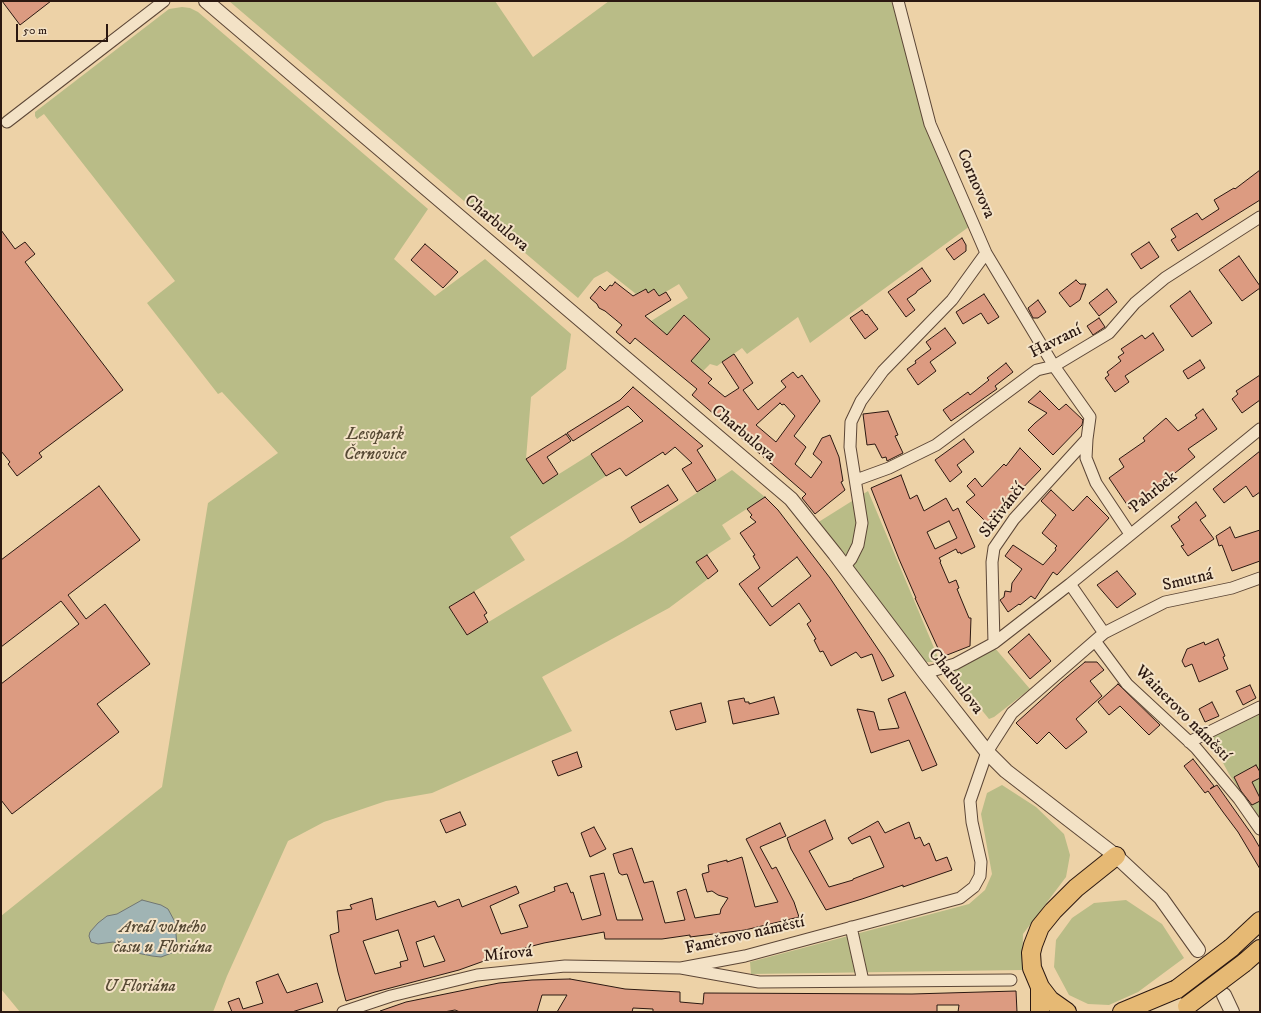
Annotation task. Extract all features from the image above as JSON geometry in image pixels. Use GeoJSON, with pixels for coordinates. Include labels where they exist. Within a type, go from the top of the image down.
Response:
{"type":"FeatureCollection","features":[{"type":"Feature","properties":{"kind":"highway"},"geometry":{"type":"LineString","coordinates":[[1067,1012],[1050,1000],[1040,987],[1032,968],[1032,945],[1040,927],[1056,908],[1075,889],[1116,856]]}},
{"type":"Feature","properties":{"kind":"highway"},"geometry":{"type":"LineString","coordinates":[[1142,1012],[1177,989],[1230,948],[1260,921]]}},
{"type":"Feature","properties":{"kind":"highway"},"geometry":{"type":"LineString","coordinates":[[1183,1009],[1244,963],[1260,949]]}},
{"type":"Feature","properties":{"kind":"highway"},"geometry":{"type":"LineString","coordinates":[[1040,987],[1040,1012]]}},
{"type":"Feature","properties":{"kind":"highway"},"geometry":{"type":"LineString","coordinates":[[1122,1012],[1177,989]]}},
{"type":"Feature","properties":{"kind":"street"},"geometry":{"type":"LineString","coordinates":[[7,122],[164,1]]}},
{"type":"Feature","properties":{"kind":"street","name":"Charbulova"},"geometry":{"type":"LineString","coordinates":[[206,1],[791,499],[845,566],[925,673],[987,752],[1006,771],[1116,856],[1161,898],[1198,950]]}},
{"type":"Feature","properties":{"kind":"street","name":"Cornovova"},"geometry":{"type":"LineString","coordinates":[[898,1],[930,124],[986,253],[1054,366],[1090,417],[1087,439]]}},
{"type":"Feature","properties":{"kind":"street","name":"Havraní"},"geometry":{"type":"LineString","coordinates":[[856,480],[889,468],[936,445],[1037,370],[1054,366],[1109,333],[1135,303],[1165,278],[1190,260],[1260,217]]}},
{"type":"Feature","properties":{"kind":"street"},"geometry":{"type":"LineString","coordinates":[[845,566],[851,559],[858,545],[862,523],[850,448],[851,422],[862,401],[883,371],[952,300],[986,253]]}},
{"type":"Feature","properties":{"kind":"street","name":"Pahrbek"},"geometry":{"type":"LineString","coordinates":[[1070,584],[1260,429]]}},
{"type":"Feature","properties":{"kind":"street"},"geometry":{"type":"LineString","coordinates":[[1087,439],[1086,458],[1096,483],[1130,534]]}},
{"type":"Feature","properties":{"kind":"street","name":"Skřivánčí"},"geometry":{"type":"LineString","coordinates":[[994,643],[992,562],[994,548],[1014,519],[1087,439]]}},
{"type":"Feature","properties":{"kind":"street","name":"Smutná"},"geometry":{"type":"LineString","coordinates":[[1104,633],[1164,602],[1232,588],[1260,578]]}},
{"type":"Feature","properties":{"kind":"street"},"geometry":{"type":"LineString","coordinates":[[925,673],[955,664],[994,643],[1070,584],[1104,633],[1012,713],[987,752]]}},
{"type":"Feature","properties":{"kind":"street","name":"Wainerovo náměstí"},"geometry":{"type":"LineString","coordinates":[[1095,641],[1127,684],[1196,748],[1239,798],[1260,829]]}},
{"type":"Feature","properties":{"kind":"street"},"geometry":{"type":"LineString","coordinates":[[1189,742],[1260,707]]}},
{"type":"Feature","properties":{"kind":"street","name":"Faměrovo náměstí"},"geometry":{"type":"LineString","coordinates":[[681,968],[745,956],[960,898],[974,887],[980,876],[981,862],[972,822],[970,801],[987,752]]}},
{"type":"Feature","properties":{"kind":"street"},"geometry":{"type":"LineString","coordinates":[[851,928],[863,981]]}},
{"type":"Feature","properties":{"kind":"street","name":"Mírová"},"geometry":{"type":"LineString","coordinates":[[343,1012],[391,996],[477,975],[564,966],[681,968]]}},
{"type":"Feature","properties":{"kind":"street","name":"Faměrovo náměstí"},"geometry":{"type":"LineString","coordinates":[[681,968],[759,982],[1011,980]]}},
{"type":"Feature","properties":{"kind":"street"},"geometry":{"type":"LineString","coordinates":[[1224,995],[1232,1012]]}},
{"type":"Feature","properties":{"kind":"green space"},"geometry":{"type":"Polygon","coordinates":[[[229,1],[495,1],[533,57],[609,1],[891,1],[970,226],[810,343],[798,317],[747,354],[742,348],[717,366],[710,364],[703,371],[691,361],[710,339],[685,315],[667,335],[651,321],[688,298],[679,284],[659,296],[654,289],[648,293],[645,290],[636,294],[607,271],[594,278],[578,298],[229,1]]]}},
{"type":"Feature","properties":{"kind":"green space"},"geometry":{"type":"Polygon","coordinates":[[[182,7],[190,8],[198,12],[428,209],[394,259],[435,296],[485,259],[571,334],[566,369],[531,397],[526,459],[543,484],[591,454],[606,476],[510,537],[525,560],[449,607],[467,635],[623,541],[732,470],[765,497],[722,525],[731,539],[696,562],[708,579],[669,608],[542,677],[572,731],[432,793],[386,801],[324,822],[288,841],[227,976],[213,1012],[20,1012],[1,989],[1,916],[162,787],[208,503],[278,453],[222,392],[218,394],[147,303],[175,281],[44,114],[37,119],[35,116],[35,112],[169,9],[182,7]]]}},
{"type":"Feature","properties":{"kind":"green space"},"geometry":{"type":"Polygon","coordinates":[[[868,491],[940,662],[924,662],[817,523],[868,491]]]}},
{"type":"Feature","properties":{"kind":"green space"},"geometry":{"type":"Polygon","coordinates":[[[994,647],[1030,689],[994,717],[989,719],[950,671],[994,647]]]}},
{"type":"Feature","properties":{"kind":"green space"},"geometry":{"type":"Polygon","coordinates":[[[1260,711],[1260,821],[1229,774],[1209,737],[1260,711]]]}},
{"type":"Feature","properties":{"kind":"green space"},"geometry":{"type":"Polygon","coordinates":[[[1002,785],[1036,807],[1064,834],[1070,855],[1066,877],[1023,934],[1022,970],[751,974],[750,962],[969,904],[985,890],[992,874],[981,814],[987,793],[1002,785]]]}},
{"type":"Feature","properties":{"kind":"green space"},"geometry":{"type":"Polygon","coordinates":[[[1126,900],[1162,924],[1184,958],[1138,992],[1109,1005],[1088,1004],[1069,995],[1054,967],[1056,940],[1072,918],[1094,903],[1126,900]]]}},
{"type":"Feature","properties":{"kind":"shaded area"},"geometry":{"type":"Polygon","coordinates":[[[142,900],[161,905],[168,909],[175,922],[176,951],[161,957],[132,952],[123,944],[113,942],[98,944],[91,942],[89,936],[90,932],[98,923],[107,916],[117,914],[142,900]]]}},
{"type":"Feature","properties":{"kind":"building"},"geometry":{"type":"Polygon","coordinates":[[[2,1],[51,1],[20,25],[2,1]]]}},
{"type":"Feature","properties":{"kind":"building"},"geometry":{"type":"Polygon","coordinates":[[[1260,170],[1260,200],[1178,251],[1171,240],[1176,237],[1171,229],[1197,213],[1202,220],[1219,209],[1214,200],[1234,188],[1235,189],[1260,170]]]}},
{"type":"Feature","properties":{"kind":"building"},"geometry":{"type":"Polygon","coordinates":[[[1,230],[15,249],[25,242],[35,254],[25,262],[123,390],[39,453],[42,457],[17,476],[8,464],[10,462],[1,451],[1,230]]]}},
{"type":"Feature","properties":{"kind":"building"},"geometry":{"type":"Polygon","coordinates":[[[962,238],[966,245],[966,251],[954,260],[946,249],[962,238]]]}},
{"type":"Feature","properties":{"kind":"building"},"geometry":{"type":"Polygon","coordinates":[[[1149,242],[1159,257],[1141,269],[1131,254],[1149,242]]]}},
{"type":"Feature","properties":{"kind":"building"},"geometry":{"type":"Polygon","coordinates":[[[425,244],[458,272],[443,288],[411,260],[425,244]]]}},
{"type":"Feature","properties":{"kind":"building"},"geometry":{"type":"Polygon","coordinates":[[[1239,256],[1260,286],[1260,288],[1242,301],[1219,270],[1239,256]]]}},
{"type":"Feature","properties":{"kind":"building"},"geometry":{"type":"Polygon","coordinates":[[[922,268],[931,281],[907,299],[915,310],[906,317],[888,292],[922,268]]]}},
{"type":"Feature","properties":{"kind":"building"},"geometry":{"type":"Polygon","coordinates":[[[1076,280],[1080,284],[1086,284],[1080,300],[1070,307],[1059,293],[1076,280]]]}},
{"type":"Feature","properties":{"kind":"building"},"geometry":{"type":"Polygon","coordinates":[[[615,282],[633,296],[646,289],[648,293],[654,289],[659,296],[666,292],[671,300],[645,316],[667,335],[684,315],[710,339],[691,361],[712,379],[708,383],[725,397],[739,388],[722,362],[734,354],[753,383],[743,390],[758,410],[786,387],[781,381],[793,372],[798,378],[802,375],[820,401],[794,436],[806,447],[795,464],[811,478],[822,462],[813,454],[822,438],[830,435],[839,457],[843,481],[841,482],[845,490],[815,514],[802,498],[806,494],[692,395],[697,389],[635,338],[630,344],[616,332],[622,325],[599,308],[590,298],[600,286],[605,291],[610,285],[612,286],[615,282]],[[780,403],[756,425],[776,442],[795,416],[784,404],[782,405],[780,403]]]}},
{"type":"Feature","properties":{"kind":"building"},"geometry":{"type":"Polygon","coordinates":[[[1107,289],[1117,302],[1099,316],[1089,303],[1107,289]]]}},
{"type":"Feature","properties":{"kind":"building"},"geometry":{"type":"Polygon","coordinates":[[[1190,291],[1212,323],[1192,337],[1170,306],[1190,291]]]}},
{"type":"Feature","properties":{"kind":"building"},"geometry":{"type":"Polygon","coordinates":[[[984,294],[999,317],[988,324],[981,313],[963,324],[956,312],[984,294]]]}},
{"type":"Feature","properties":{"kind":"building"},"geometry":{"type":"Polygon","coordinates":[[[1038,300],[1046,312],[1038,318],[1033,318],[1028,308],[1038,300]]]}},
{"type":"Feature","properties":{"kind":"building"},"geometry":{"type":"Polygon","coordinates":[[[862,310],[866,315],[867,314],[878,329],[865,339],[850,318],[862,310]]]}},
{"type":"Feature","properties":{"kind":"building"},"geometry":{"type":"Polygon","coordinates":[[[1099,318],[1105,327],[1093,335],[1087,326],[1099,318]]]}},
{"type":"Feature","properties":{"kind":"building"},"geometry":{"type":"Polygon","coordinates":[[[945,328],[956,343],[930,362],[936,371],[918,385],[907,369],[931,349],[926,342],[945,328]]]}},
{"type":"Feature","properties":{"kind":"building"},"geometry":{"type":"Polygon","coordinates":[[[1153,333],[1164,350],[1125,376],[1129,382],[1115,392],[1105,378],[1109,375],[1107,372],[1121,361],[1118,357],[1124,353],[1121,349],[1142,335],[1145,339],[1153,333]]]}},
{"type":"Feature","properties":{"kind":"building"},"geometry":{"type":"Polygon","coordinates":[[[1200,360],[1205,368],[1188,379],[1183,371],[1200,360]]]}},
{"type":"Feature","properties":{"kind":"building"},"geometry":{"type":"Polygon","coordinates":[[[1006,363],[1013,372],[995,386],[997,389],[951,421],[943,410],[968,392],[970,395],[989,380],[987,378],[1006,363]]]}},
{"type":"Feature","properties":{"kind":"building"},"geometry":{"type":"Polygon","coordinates":[[[1260,375],[1260,400],[1242,413],[1232,399],[1238,394],[1236,391],[1260,375]]]}},
{"type":"Feature","properties":{"kind":"building"},"geometry":{"type":"Polygon","coordinates":[[[633,387],[703,446],[697,450],[716,480],[697,492],[682,469],[692,463],[675,447],[665,455],[663,452],[626,476],[620,468],[606,476],[591,454],[643,421],[628,406],[573,441],[567,433],[620,400],[633,387]]]}},
{"type":"Feature","properties":{"kind":"building"},"geometry":{"type":"Polygon","coordinates":[[[1040,391],[1059,410],[1066,404],[1083,420],[1082,425],[1053,455],[1028,430],[1047,413],[1028,402],[1040,391]]]}},
{"type":"Feature","properties":{"kind":"building"},"geometry":{"type":"Polygon","coordinates":[[[1203,409],[1217,429],[1188,449],[1195,457],[1130,509],[1109,478],[1124,467],[1119,459],[1145,441],[1143,438],[1166,418],[1178,431],[1197,418],[1195,415],[1203,409]]]}},
{"type":"Feature","properties":{"kind":"building"},"geometry":{"type":"Polygon","coordinates":[[[888,411],[898,435],[895,436],[903,453],[887,461],[886,457],[882,458],[875,444],[867,445],[863,414],[888,411]]]}},
{"type":"Feature","properties":{"kind":"building"},"geometry":{"type":"Polygon","coordinates":[[[566,434],[571,441],[547,457],[558,474],[543,484],[526,459],[566,434]]]}},
{"type":"Feature","properties":{"kind":"building"},"geometry":{"type":"Polygon","coordinates":[[[964,439],[974,452],[957,465],[962,472],[950,482],[935,460],[964,439]]]}},
{"type":"Feature","properties":{"kind":"building"},"geometry":{"type":"Polygon","coordinates":[[[1020,448],[1041,469],[988,524],[966,502],[975,495],[967,486],[975,478],[982,487],[1004,464],[1006,466],[1020,448]]]}},
{"type":"Feature","properties":{"kind":"building"},"geometry":{"type":"Polygon","coordinates":[[[1260,451],[1260,492],[1253,497],[1246,486],[1224,503],[1213,489],[1260,451]]]}},
{"type":"Feature","properties":{"kind":"building"},"geometry":{"type":"Polygon","coordinates":[[[901,475],[910,499],[917,495],[924,511],[946,498],[953,511],[958,508],[975,547],[961,554],[960,552],[958,553],[956,549],[939,558],[949,583],[956,580],[959,588],[957,589],[969,618],[971,618],[970,646],[942,657],[915,598],[871,488],[901,475]],[[949,521],[927,532],[935,549],[957,538],[949,521]]]}},
{"type":"Feature","properties":{"kind":"building"},"geometry":{"type":"Polygon","coordinates":[[[668,485],[678,500],[640,523],[631,507],[668,485]]]}},
{"type":"Feature","properties":{"kind":"building"},"geometry":{"type":"Polygon","coordinates":[[[99,486],[140,540],[68,595],[86,619],[105,604],[150,664],[97,704],[119,732],[12,814],[1,800],[1,684],[79,624],[61,601],[1,647],[1,560],[99,486]]]}},
{"type":"Feature","properties":{"kind":"building"},"geometry":{"type":"Polygon","coordinates":[[[1051,490],[1073,511],[1087,496],[1109,518],[1057,575],[1053,572],[1035,599],[1031,596],[1008,612],[1000,600],[1004,597],[1005,591],[1011,592],[1012,583],[1022,569],[1005,556],[1013,545],[1043,565],[1056,550],[1055,548],[1057,546],[1042,533],[1056,515],[1041,501],[1051,490]]]}},
{"type":"Feature","properties":{"kind":"building"},"geometry":{"type":"Polygon","coordinates":[[[765,497],[778,510],[830,578],[884,658],[894,676],[882,681],[872,654],[861,658],[856,652],[831,666],[823,651],[820,652],[814,640],[816,639],[807,624],[811,621],[799,603],[770,626],[739,584],[760,568],[753,556],[755,555],[740,533],[756,522],[750,517],[752,515],[747,509],[765,497]],[[797,557],[758,588],[772,607],[811,576],[797,557]]]}},
{"type":"Feature","properties":{"kind":"building"},"geometry":{"type":"Polygon","coordinates":[[[1196,502],[1206,516],[1200,520],[1214,539],[1188,556],[1181,546],[1184,545],[1171,526],[1180,520],[1178,517],[1196,502]]]}},
{"type":"Feature","properties":{"kind":"building"},"geometry":{"type":"Polygon","coordinates":[[[1230,527],[1235,538],[1260,530],[1260,561],[1232,571],[1222,545],[1219,546],[1216,536],[1230,527]]]}},
{"type":"Feature","properties":{"kind":"building"},"geometry":{"type":"Polygon","coordinates":[[[707,555],[718,571],[708,579],[696,562],[707,555]]]}},
{"type":"Feature","properties":{"kind":"building"},"geometry":{"type":"Polygon","coordinates":[[[1117,571],[1136,594],[1117,608],[1097,585],[1117,571]]]}},
{"type":"Feature","properties":{"kind":"building"},"geometry":{"type":"Polygon","coordinates":[[[474,592],[487,613],[484,615],[488,622],[467,635],[449,607],[474,592]]]}},
{"type":"Feature","properties":{"kind":"building"},"geometry":{"type":"Polygon","coordinates":[[[1029,634],[1051,661],[1030,679],[1008,652],[1029,634]]]}},
{"type":"Feature","properties":{"kind":"building"},"geometry":{"type":"Polygon","coordinates":[[[1218,639],[1225,656],[1223,657],[1228,669],[1199,682],[1192,664],[1185,667],[1182,661],[1187,649],[1204,642],[1205,645],[1218,639]]]}},
{"type":"Feature","properties":{"kind":"building"},"geometry":{"type":"Polygon","coordinates":[[[1085,662],[1097,662],[1104,670],[1090,681],[1102,696],[1076,719],[1087,732],[1066,749],[1049,732],[1037,744],[1016,723],[1085,662]]]}},
{"type":"Feature","properties":{"kind":"building"},"geometry":{"type":"Polygon","coordinates":[[[1118,684],[1160,725],[1149,735],[1120,706],[1109,715],[1098,702],[1118,684]]]}},
{"type":"Feature","properties":{"kind":"building"},"geometry":{"type":"Polygon","coordinates":[[[1250,685],[1256,698],[1243,705],[1236,691],[1250,685]]]}},
{"type":"Feature","properties":{"kind":"building"},"geometry":{"type":"Polygon","coordinates":[[[905,692],[937,765],[922,771],[909,740],[871,753],[857,709],[874,712],[879,730],[899,728],[888,699],[905,692]]]}},
{"type":"Feature","properties":{"kind":"building"},"geometry":{"type":"Polygon","coordinates":[[[774,697],[779,714],[733,724],[728,701],[744,698],[745,702],[749,702],[749,704],[774,697]]]}},
{"type":"Feature","properties":{"kind":"building"},"geometry":{"type":"Polygon","coordinates":[[[1212,702],[1219,716],[1205,722],[1199,709],[1212,702]]]}},
{"type":"Feature","properties":{"kind":"building"},"geometry":{"type":"Polygon","coordinates":[[[701,703],[706,722],[676,730],[670,711],[701,703]]]}},
{"type":"Feature","properties":{"kind":"building"},"geometry":{"type":"Polygon","coordinates":[[[577,752],[582,767],[558,776],[552,761],[577,752]]]}},
{"type":"Feature","properties":{"kind":"building"},"geometry":{"type":"Polygon","coordinates":[[[1193,759],[1214,786],[1210,789],[1217,785],[1253,836],[1260,848],[1260,869],[1238,832],[1208,791],[1205,793],[1184,766],[1193,759]]]}},
{"type":"Feature","properties":{"kind":"building"},"geometry":{"type":"Polygon","coordinates":[[[1256,765],[1260,772],[1260,778],[1252,782],[1260,801],[1252,805],[1241,791],[1234,777],[1256,765]]]}},
{"type":"Feature","properties":{"kind":"building"},"geometry":{"type":"Polygon","coordinates":[[[460,812],[466,825],[446,833],[440,820],[460,812]]]}},
{"type":"Feature","properties":{"kind":"building"},"geometry":{"type":"Polygon","coordinates":[[[825,820],[833,839],[809,851],[829,887],[853,880],[884,867],[870,836],[852,844],[848,838],[878,821],[885,833],[909,822],[915,839],[920,837],[924,846],[929,843],[936,861],[947,857],[952,870],[903,887],[903,885],[826,910],[791,849],[787,838],[825,820]]]}},
{"type":"Feature","properties":{"kind":"building"},"geometry":{"type":"Polygon","coordinates":[[[780,823],[786,836],[760,847],[772,869],[776,867],[794,902],[799,917],[745,930],[690,937],[690,935],[662,939],[605,939],[604,932],[544,943],[509,952],[459,970],[346,1001],[330,935],[339,932],[337,911],[352,909],[350,905],[372,898],[376,920],[435,901],[438,907],[459,899],[462,907],[516,886],[519,893],[490,906],[501,934],[528,927],[519,905],[555,891],[554,887],[567,883],[571,893],[573,892],[582,920],[601,915],[590,876],[604,873],[617,920],[643,920],[627,874],[622,875],[619,873],[613,854],[632,848],[644,883],[653,881],[665,923],[685,920],[677,892],[686,889],[695,918],[720,914],[721,909],[728,898],[718,895],[712,891],[707,892],[702,874],[709,872],[708,865],[727,860],[727,862],[742,857],[755,907],[778,902],[746,839],[780,823]],[[398,930],[363,941],[375,974],[401,967],[400,962],[408,960],[398,930]],[[434,936],[416,942],[424,967],[445,961],[434,936]]]}},
{"type":"Feature","properties":{"kind":"building"},"geometry":{"type":"Polygon","coordinates":[[[594,827],[606,849],[590,857],[581,833],[594,827]]]}},
{"type":"Feature","properties":{"kind":"building"},"geometry":{"type":"Polygon","coordinates":[[[278,974],[287,993],[317,983],[323,1002],[292,1012],[232,1012],[228,1002],[239,998],[243,1009],[263,1003],[256,982],[278,974]]]}},
{"type":"Feature","properties":{"kind":"building"},"geometry":{"type":"Polygon","coordinates":[[[570,979],[625,989],[680,992],[680,1002],[703,1004],[704,993],[912,994],[1016,991],[1017,1012],[958,1012],[959,1005],[937,1005],[937,1012],[653,1012],[653,1009],[633,1008],[632,1012],[557,1012],[567,995],[542,995],[537,1012],[460,1012],[455,1010],[444,1012],[380,1011],[406,1002],[499,983],[570,979]]]}},
{"type":"Feature","properties":{"kind":"park label","name":"Lesopark Černovice"},"geometry":{"type":"Point","coordinates":[375,445]}},
{"type":"Feature","properties":{"kind":"park label","name":"Areál volného času u Floriána"},"geometry":{"type":"Point","coordinates":[163,938]}},
{"type":"Feature","properties":{"kind":"park label","name":"U Floriána"},"geometry":{"type":"Point","coordinates":[140,987]}}]}
